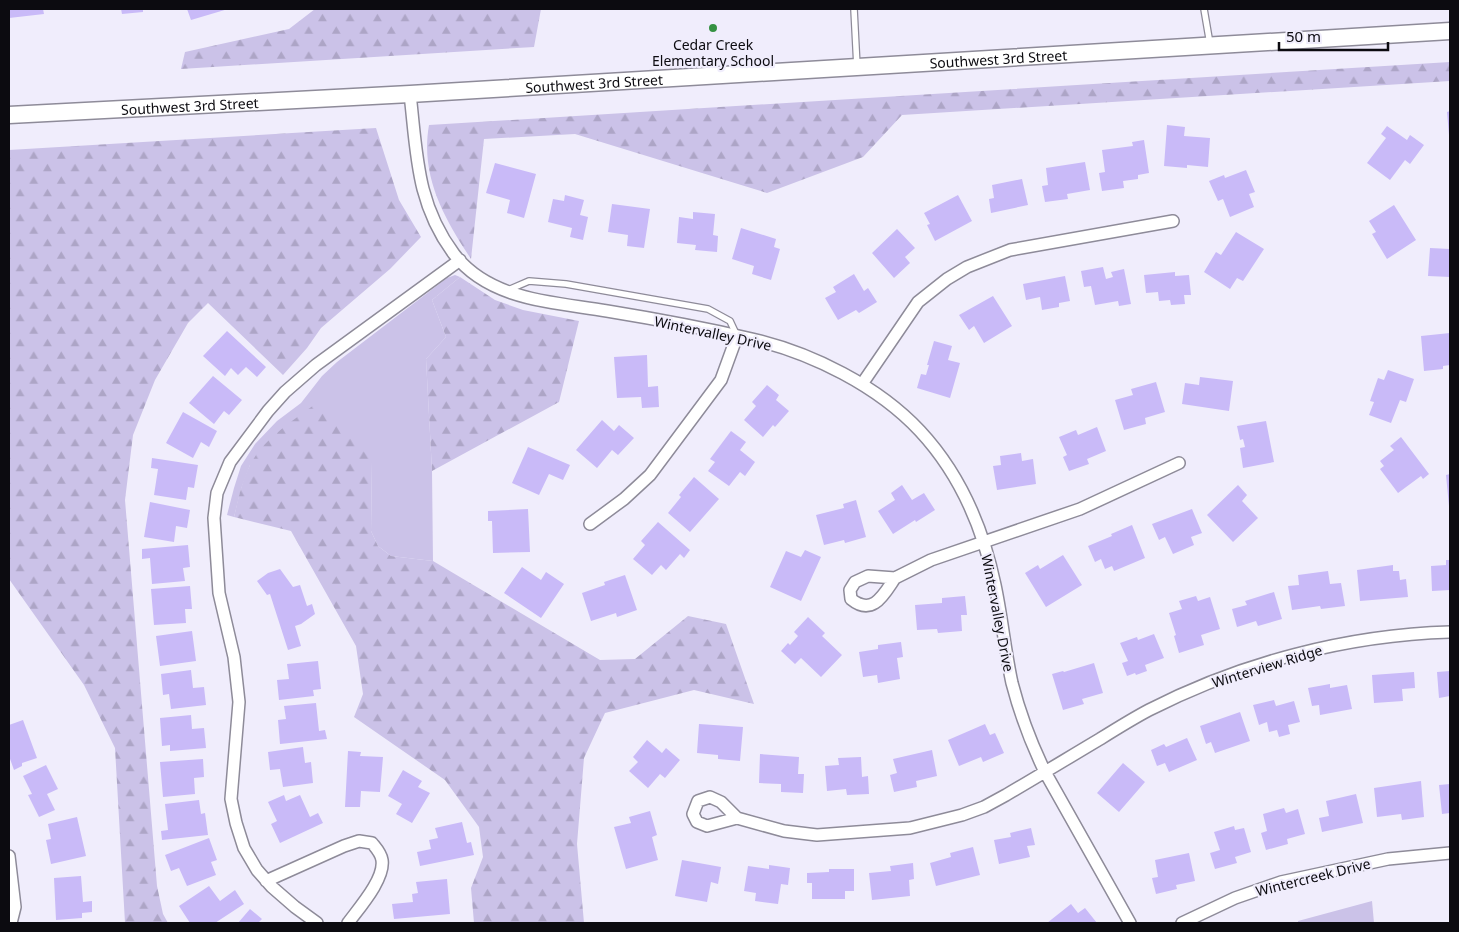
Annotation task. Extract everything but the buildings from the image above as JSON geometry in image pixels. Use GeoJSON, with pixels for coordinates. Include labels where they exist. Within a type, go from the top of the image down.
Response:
{"type":"FeatureCollection","features":[{"type":"Feature","properties":{"kind":"main road","name":"Southwest 3rd Street"},"geometry":{"type":"LineString","coordinates":[[9,115],[410,94],[1450,32]]}},
{"type":"Feature","properties":{"kind":"street","name":"Wintervalley Drive"},"geometry":{"type":"LineString","coordinates":[[410,94],[419,177],[426,202],[439,230],[460,260],[488,282],[530,299],[607,311],[770,344],[825,364],[862,384],[883,398],[919,430],[945,461],[966,496],[984,542],[995,583],[1012,681],[1032,746],[1130,923]]}},
{"type":"Feature","properties":{"kind":"street"},"geometry":{"type":"LineString","coordinates":[[862,384],[918,302],[947,279],[968,267],[1010,250],[1173,221]]}},
{"type":"Feature","properties":{"kind":"street"},"geometry":{"type":"LineString","coordinates":[[317,923],[295,907],[266,881],[257,870],[244,848],[236,823],[232,799],[239,702],[234,657],[219,593],[214,518],[217,493],[230,462],[268,411],[285,392],[316,365],[460,260]]}},
{"type":"Feature","properties":{"kind":"street"},"geometry":{"type":"LineString","coordinates":[[590,524],[624,500],[650,475],[721,380],[736,336]]}},
{"type":"Feature","properties":{"kind":"street"},"geometry":{"type":"LineString","coordinates":[[895,578],[931,560],[1080,509],[1180,463]]}},
{"type":"Feature","properties":{"kind":"street","name":"Winterview Ridge"},"geometry":{"type":"LineString","coordinates":[[737,818],[784,832],[817,835],[910,828],[936,822],[984,807],[1147,711],[1204,684],[1240,671],[1320,649],[1379,638],[1450,632]]}},
{"type":"Feature","properties":{"kind":"street"},"geometry":{"type":"LineString","coordinates":[[266,881],[344,846],[358,841],[372,843],[379,851],[383,861],[378,882],[348,923]]}},
{"type":"Feature","properties":{"kind":"street","name":"Wintercreek Drive"},"geometry":{"type":"LineString","coordinates":[[1182,923],[1235,898],[1281,882],[1388,859],[1450,853]]}},
{"type":"Feature","properties":{"kind":"street"},"geometry":{"type":"LineString","coordinates":[[9,856],[15,907],[11,923]]}},
{"type":"Feature","properties":{"kind":"lane"},"geometry":{"type":"LineString","coordinates":[[854,9],[856,67]]}},
{"type":"Feature","properties":{"kind":"lane"},"geometry":{"type":"LineString","coordinates":[[1204,9],[1210,46]]}},
{"type":"Feature","properties":{"kind":"lane"},"geometry":{"type":"LineString","coordinates":[[507,291],[530,281],[566,284],[708,309],[730,321],[736,336]]}},
{"type":"Feature","properties":{"kind":"green space"},"geometry":{"type":"Polygon","coordinates":[[[315,9],[541,9],[534,47],[181,69],[185,52],[289,29],[315,9]]]}},
{"type":"Feature","properties":{"kind":"green space"},"geometry":{"type":"Polygon","coordinates":[[[1450,62],[1450,81],[902,115],[863,157],[767,193],[575,134],[484,139],[471,259],[443,212],[436,196],[428,162],[429,125],[1450,62]]]}},
{"type":"Feature","properties":{"kind":"green space"},"geometry":{"type":"Polygon","coordinates":[[[376,128],[399,200],[421,237],[390,269],[321,328],[307,348],[283,375],[208,303],[188,323],[155,380],[133,435],[125,500],[157,886],[163,914],[168,923],[125,923],[115,748],[84,685],[9,579],[9,150],[376,128]]]}},
{"type":"Feature","properties":{"kind":"green space"},"geometry":{"type":"Polygon","coordinates":[[[455,275],[460,277],[432,300],[446,337],[426,359],[432,471],[433,561],[391,556],[378,546],[371,531],[372,462],[250,465],[241,489],[234,517],[227,515],[241,466],[255,444],[277,421],[301,403],[322,376],[337,362],[447,278],[455,275]]]}},
{"type":"Feature","properties":{"kind":"green space"},"geometry":{"type":"Polygon","coordinates":[[[460,277],[495,300],[523,310],[579,321],[559,402],[432,471],[426,359],[446,337],[432,300],[460,277]]]}},
{"type":"Feature","properties":{"kind":"green space"},"geometry":{"type":"Polygon","coordinates":[[[323,398],[372,462],[371,531],[378,546],[391,556],[433,561],[600,660],[635,659],[688,616],[726,624],[754,704],[694,690],[605,713],[584,758],[577,844],[584,923],[474,923],[471,888],[483,857],[479,827],[445,780],[354,717],[363,694],[356,646],[291,531],[234,517],[240,491],[256,455],[273,436],[323,398]]]}},
{"type":"Feature","properties":{"kind":"green space"},"geometry":{"type":"Polygon","coordinates":[[[1372,901],[1374,923],[1298,923],[1298,921],[1372,901]]]}},
{"type":"Feature","properties":{"kind":"place","name":"Cedar Creek Elementary School"},"geometry":{"type":"Point","coordinates":[713,28]}}]}
